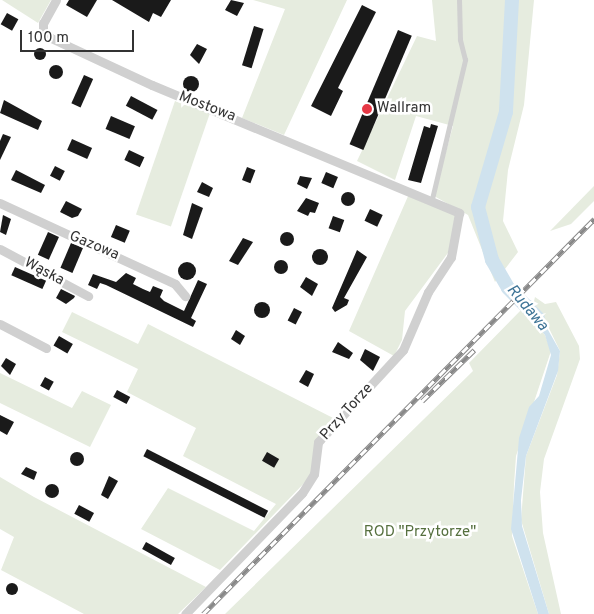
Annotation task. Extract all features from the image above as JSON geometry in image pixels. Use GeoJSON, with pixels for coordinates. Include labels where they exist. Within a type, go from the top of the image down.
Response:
{"type":"FeatureCollection","features":[{"type":"Feature","properties":{"kind":"street","name":"Mostowa"},"geometry":{"type":"LineString","coordinates":[[56,0],[43,23],[43,32],[51,38],[152,86],[432,199]]}},
{"type":"Feature","properties":{"kind":"street","name":"Przy Torze"},"geometry":{"type":"LineString","coordinates":[[185,614],[302,494],[314,474],[318,442],[403,350],[428,292],[451,257],[459,213],[432,199]]}},
{"type":"Feature","properties":{"kind":"street","name":"Gazowa"},"geometry":{"type":"LineString","coordinates":[[0,203],[175,284],[185,296]]}},
{"type":"Feature","properties":{"kind":"street","name":"Wąska"},"geometry":{"type":"LineString","coordinates":[[0,249],[88,296]]}},
{"type":"Feature","properties":{"kind":"street"},"geometry":{"type":"LineString","coordinates":[[0,324],[46,348]]}},
{"type":"Feature","properties":{"kind":"lane"},"geometry":{"type":"LineString","coordinates":[[432,199],[465,60],[460,40],[459,0]]}},
{"type":"Feature","properties":{"kind":"green space"},"geometry":{"type":"Polygon","coordinates":[[[2,0],[51,0],[38,23],[2,0]]]}},
{"type":"Feature","properties":{"kind":"green space"},"geometry":{"type":"Polygon","coordinates":[[[253,0],[347,0],[284,135],[242,118],[285,9],[253,0]]]}},
{"type":"Feature","properties":{"kind":"green space"},"geometry":{"type":"Polygon","coordinates":[[[432,0],[534,0],[524,105],[508,170],[503,221],[518,252],[495,282],[468,215],[434,196],[453,126],[416,116],[395,180],[357,161],[417,36],[436,41],[432,0]]]}},
{"type":"Feature","properties":{"kind":"green space"},"geometry":{"type":"Polygon","coordinates":[[[175,101],[210,113],[171,227],[136,214],[175,101]]]}},
{"type":"Feature","properties":{"kind":"green space"},"geometry":{"type":"Polygon","coordinates":[[[594,186],[594,201],[571,224],[550,231],[594,186]]]}},
{"type":"Feature","properties":{"kind":"green space"},"geometry":{"type":"Polygon","coordinates":[[[409,194],[457,215],[456,242],[405,311],[402,340],[394,356],[349,331],[409,194]]]}},
{"type":"Feature","properties":{"kind":"green space"},"geometry":{"type":"Polygon","coordinates":[[[535,297],[545,304],[556,302],[579,346],[580,359],[544,459],[540,492],[543,533],[561,614],[549,614],[521,520],[526,456],[557,375],[560,351],[544,318],[533,305],[535,297]]]}},
{"type":"Feature","properties":{"kind":"green space","name":"ROD \"Przytorze\""},"geometry":{"type":"Polygon","coordinates":[[[523,308],[545,335],[551,351],[516,456],[514,485],[512,536],[538,614],[225,614],[473,371],[469,363],[523,308]]]}},
{"type":"Feature","properties":{"kind":"green space"},"geometry":{"type":"Polygon","coordinates":[[[72,312],[138,344],[148,324],[339,421],[320,445],[313,474],[220,570],[141,529],[168,488],[254,531],[276,504],[183,456],[196,428],[127,392],[138,369],[62,332],[72,312]]]}},
{"type":"Feature","properties":{"kind":"green space"},"geometry":{"type":"Polygon","coordinates":[[[0,373],[72,408],[82,391],[111,405],[90,447],[0,403],[0,373]]]}},
{"type":"Feature","properties":{"kind":"green space"},"geometry":{"type":"Polygon","coordinates":[[[0,477],[34,497],[206,587],[178,614],[84,614],[1,570],[14,537],[0,529],[0,477]]]}},
{"type":"Feature","properties":{"kind":"water"},"geometry":{"type":"Polygon","coordinates":[[[531,300],[560,351],[558,371],[526,456],[521,500],[522,526],[549,614],[538,614],[511,529],[519,438],[529,407],[539,396],[551,355],[545,335],[523,308],[531,300]]]}},
{"type":"Feature","properties":{"kind":"building"},"geometry":{"type":"Polygon","coordinates":[[[69,0],[97,0],[87,17],[66,5],[69,0]]]}},
{"type":"Feature","properties":{"kind":"building"},"geometry":{"type":"Polygon","coordinates":[[[112,0],[171,0],[161,17],[153,13],[149,22],[112,0]]]}},
{"type":"Feature","properties":{"kind":"building"},"geometry":{"type":"Polygon","coordinates":[[[231,0],[244,3],[237,16],[225,10],[231,0]]]}},
{"type":"Feature","properties":{"kind":"building","name":"Wallram"},"geometry":{"type":"Polygon","coordinates":[[[362,5],[376,12],[338,88],[343,91],[331,116],[311,106],[362,5]]]}},
{"type":"Feature","properties":{"kind":"building"},"geometry":{"type":"Polygon","coordinates":[[[7,13],[18,19],[12,31],[1,24],[7,13]]]}},
{"type":"Feature","properties":{"kind":"building"},"geometry":{"type":"Polygon","coordinates":[[[254,26],[264,29],[252,68],[242,65],[254,26]]]}},
{"type":"Feature","properties":{"kind":"building","name":"Wallram"},"geometry":{"type":"Polygon","coordinates":[[[398,30],[412,36],[363,150],[350,144],[398,30]]]}},
{"type":"Feature","properties":{"kind":"building"},"geometry":{"type":"Polygon","coordinates":[[[197,44],[207,49],[199,64],[190,55],[197,44]]]}},
{"type":"Feature","properties":{"kind":"building"},"geometry":{"type":"Polygon","coordinates":[[[38,48],[42,48],[46,54],[42,60],[38,60],[34,56],[34,52],[38,48]]]}},
{"type":"Feature","properties":{"kind":"building"},"geometry":{"type":"Polygon","coordinates":[[[53,65],[59,65],[63,72],[59,79],[53,79],[49,75],[49,69],[53,65]]]}},
{"type":"Feature","properties":{"kind":"building"},"geometry":{"type":"Polygon","coordinates":[[[84,75],[93,79],[81,107],[71,103],[84,75]]]}},
{"type":"Feature","properties":{"kind":"building"},"geometry":{"type":"Polygon","coordinates":[[[191,76],[199,84],[191,92],[183,84],[191,76]]]}},
{"type":"Feature","properties":{"kind":"building"},"geometry":{"type":"Polygon","coordinates":[[[131,96],[157,110],[152,120],[126,106],[131,96]]]}},
{"type":"Feature","properties":{"kind":"building"},"geometry":{"type":"Polygon","coordinates":[[[4,100],[42,121],[38,130],[0,113],[4,100]]]}},
{"type":"Feature","properties":{"kind":"building"},"geometry":{"type":"Polygon","coordinates":[[[111,116],[135,126],[129,139],[106,129],[111,116]]]}},
{"type":"Feature","properties":{"kind":"building"},"geometry":{"type":"Polygon","coordinates":[[[431,124],[438,126],[421,183],[408,180],[424,126],[430,128],[431,124]]]}},
{"type":"Feature","properties":{"kind":"building"},"geometry":{"type":"Polygon","coordinates":[[[3,134],[11,137],[0,160],[0,141],[3,134]]]}},
{"type":"Feature","properties":{"kind":"building"},"geometry":{"type":"Polygon","coordinates":[[[72,139],[92,148],[87,159],[67,150],[72,139]]]}},
{"type":"Feature","properties":{"kind":"building"},"geometry":{"type":"Polygon","coordinates":[[[129,150],[144,157],[140,167],[124,160],[129,150]]]}},
{"type":"Feature","properties":{"kind":"building"},"geometry":{"type":"Polygon","coordinates":[[[55,166],[65,171],[60,181],[50,176],[55,166]]]}},
{"type":"Feature","properties":{"kind":"building"},"geometry":{"type":"Polygon","coordinates":[[[247,167],[255,170],[250,183],[242,180],[247,167]]]}},
{"type":"Feature","properties":{"kind":"building"},"geometry":{"type":"Polygon","coordinates":[[[16,170],[45,185],[41,193],[11,180],[16,170]]]}},
{"type":"Feature","properties":{"kind":"building"},"geometry":{"type":"Polygon","coordinates":[[[326,172],[338,177],[333,188],[321,183],[326,172]]]}},
{"type":"Feature","properties":{"kind":"building"},"geometry":{"type":"Polygon","coordinates":[[[300,176],[312,178],[307,189],[297,184],[300,176]]]}},
{"type":"Feature","properties":{"kind":"building"},"geometry":{"type":"Polygon","coordinates":[[[202,182],[213,188],[209,197],[197,192],[202,182]]]}},
{"type":"Feature","properties":{"kind":"building"},"geometry":{"type":"Polygon","coordinates":[[[345,192],[351,192],[355,199],[351,206],[345,206],[341,202],[341,196],[345,192]]]}},
{"type":"Feature","properties":{"kind":"building"},"geometry":{"type":"Polygon","coordinates":[[[306,198],[319,203],[315,213],[310,212],[308,216],[297,211],[306,198]]]}},
{"type":"Feature","properties":{"kind":"building"},"geometry":{"type":"Polygon","coordinates":[[[66,201],[82,209],[78,216],[72,218],[60,212],[66,201]]]}},
{"type":"Feature","properties":{"kind":"building"},"geometry":{"type":"Polygon","coordinates":[[[192,203],[203,208],[192,239],[183,235],[192,203]]]}},
{"type":"Feature","properties":{"kind":"building"},"geometry":{"type":"Polygon","coordinates":[[[370,209],[383,215],[377,227],[365,221],[370,209]]]}},
{"type":"Feature","properties":{"kind":"building"},"geometry":{"type":"Polygon","coordinates":[[[3,215],[11,219],[6,235],[0,232],[3,215]]]}},
{"type":"Feature","properties":{"kind":"building"},"geometry":{"type":"Polygon","coordinates":[[[333,216],[344,220],[340,232],[329,228],[333,216]]]}},
{"type":"Feature","properties":{"kind":"building"},"geometry":{"type":"Polygon","coordinates":[[[116,225],[130,231],[125,243],[111,237],[116,225]]]}},
{"type":"Feature","properties":{"kind":"building"},"geometry":{"type":"Polygon","coordinates":[[[48,232],[59,237],[49,260],[38,255],[48,232]]]}},
{"type":"Feature","properties":{"kind":"building"},"geometry":{"type":"Polygon","coordinates":[[[284,232],[290,232],[294,239],[290,246],[284,246],[280,242],[280,236],[284,232]]]}},
{"type":"Feature","properties":{"kind":"building"},"geometry":{"type":"Polygon","coordinates":[[[243,238],[253,242],[238,265],[229,261],[243,238]]]}},
{"type":"Feature","properties":{"kind":"building"},"geometry":{"type":"Polygon","coordinates":[[[71,243],[83,248],[72,273],[60,268],[71,243]]]}},
{"type":"Feature","properties":{"kind":"building"},"geometry":{"type":"Polygon","coordinates":[[[320,249],[328,257],[320,265],[312,257],[320,249]]]}},
{"type":"Feature","properties":{"kind":"building"},"geometry":{"type":"Polygon","coordinates":[[[357,250],[367,257],[344,298],[349,300],[347,305],[335,312],[332,308],[357,250]]]}},
{"type":"Feature","properties":{"kind":"building"},"geometry":{"type":"Polygon","coordinates":[[[278,260],[284,260],[288,267],[284,274],[278,274],[274,270],[274,264],[278,260]]]}},
{"type":"Feature","properties":{"kind":"building"},"geometry":{"type":"Polygon","coordinates":[[[187,262],[193,265],[196,271],[193,277],[187,280],[181,277],[178,271],[181,265],[187,262]]]}},
{"type":"Feature","properties":{"kind":"building"},"geometry":{"type":"Polygon","coordinates":[[[15,267],[46,281],[42,289],[11,275],[15,267]]]}},
{"type":"Feature","properties":{"kind":"building"},"geometry":{"type":"Polygon","coordinates":[[[126,273],[136,278],[133,284],[143,289],[150,292],[153,286],[163,290],[160,297],[164,301],[184,311],[198,280],[207,284],[191,318],[196,321],[193,327],[106,285],[100,283],[97,289],[88,285],[93,274],[116,282],[126,273]]]}},
{"type":"Feature","properties":{"kind":"building"},"geometry":{"type":"Polygon","coordinates":[[[306,277],[318,284],[312,296],[300,287],[306,277]]]}},
{"type":"Feature","properties":{"kind":"building"},"geometry":{"type":"Polygon","coordinates":[[[61,289],[75,296],[66,304],[56,298],[61,289]]]}},
{"type":"Feature","properties":{"kind":"building"},"geometry":{"type":"Polygon","coordinates":[[[259,302],[265,302],[270,307],[268,316],[259,318],[254,313],[254,307],[259,302]]]}},
{"type":"Feature","properties":{"kind":"building"},"geometry":{"type":"Polygon","coordinates":[[[294,308],[302,312],[296,325],[288,320],[294,308]]]}},
{"type":"Feature","properties":{"kind":"building"},"geometry":{"type":"Polygon","coordinates":[[[236,330],[245,336],[240,345],[231,339],[236,330]]]}},
{"type":"Feature","properties":{"kind":"building"},"geometry":{"type":"Polygon","coordinates":[[[59,336],[73,344],[67,354],[54,346],[59,336]]]}},
{"type":"Feature","properties":{"kind":"building"},"geometry":{"type":"Polygon","coordinates":[[[338,342],[353,353],[349,359],[332,352],[338,342]]]}},
{"type":"Feature","properties":{"kind":"building"},"geometry":{"type":"Polygon","coordinates":[[[365,349],[380,357],[373,371],[360,360],[365,349]]]}},
{"type":"Feature","properties":{"kind":"building"},"geometry":{"type":"Polygon","coordinates":[[[6,358],[16,364],[10,375],[1,366],[6,358]]]}},
{"type":"Feature","properties":{"kind":"building"},"geometry":{"type":"Polygon","coordinates":[[[306,370],[314,374],[308,387],[299,382],[306,370]]]}},
{"type":"Feature","properties":{"kind":"building"},"geometry":{"type":"Polygon","coordinates":[[[45,377],[54,382],[49,391],[40,386],[45,377]]]}},
{"type":"Feature","properties":{"kind":"building"},"geometry":{"type":"Polygon","coordinates":[[[117,390],[130,397],[126,404],[113,397],[117,390]]]}},
{"type":"Feature","properties":{"kind":"building"},"geometry":{"type":"Polygon","coordinates":[[[0,415],[14,422],[7,435],[0,431],[0,415]]]}},
{"type":"Feature","properties":{"kind":"building"},"geometry":{"type":"Polygon","coordinates":[[[147,449],[268,511],[265,518],[143,456],[147,449]]]}},
{"type":"Feature","properties":{"kind":"building"},"geometry":{"type":"Polygon","coordinates":[[[74,452],[80,452],[84,459],[80,466],[74,466],[70,462],[70,456],[74,452]]]}},
{"type":"Feature","properties":{"kind":"building"},"geometry":{"type":"Polygon","coordinates":[[[267,452],[279,459],[274,468],[262,461],[267,452]]]}},
{"type":"Feature","properties":{"kind":"building"},"geometry":{"type":"Polygon","coordinates":[[[26,467],[37,472],[34,480],[21,474],[26,467]]]}},
{"type":"Feature","properties":{"kind":"building"},"geometry":{"type":"Polygon","coordinates":[[[109,476],[118,481],[108,499],[101,495],[109,476]]]}},
{"type":"Feature","properties":{"kind":"building"},"geometry":{"type":"Polygon","coordinates":[[[52,484],[57,486],[59,491],[57,496],[52,498],[47,496],[45,491],[47,486],[52,484]]]}},
{"type":"Feature","properties":{"kind":"building"},"geometry":{"type":"Polygon","coordinates":[[[79,505],[94,513],[89,522],[74,514],[79,505]]]}},
{"type":"Feature","properties":{"kind":"building"},"geometry":{"type":"Polygon","coordinates":[[[146,542],[175,558],[171,565],[142,549],[146,542]]]}},
{"type":"Feature","properties":{"kind":"building"},"geometry":{"type":"Polygon","coordinates":[[[14,583],[17,584],[17,594],[10,595],[7,594],[6,587],[7,584],[14,583]]]}},
{"type":"Feature","properties":{"kind":"waterway","name":"Rudawa"},"geometry":{"type":"LineString","coordinates":[[512,0],[506,112],[478,207],[492,260],[508,288],[538,318]]}},
{"type":"Feature","properties":{"kind":"railway"},"geometry":{"type":"LineString","coordinates":[[203,614],[594,219]]}},
{"type":"Feature","properties":{"kind":"railway"},"geometry":{"type":"LineString","coordinates":[[422,401],[474,350]]}},
{"type":"Feature","properties":{"kind":"place","name":"Wallram"},"geometry":{"type":"Point","coordinates":[367,109]}}]}
